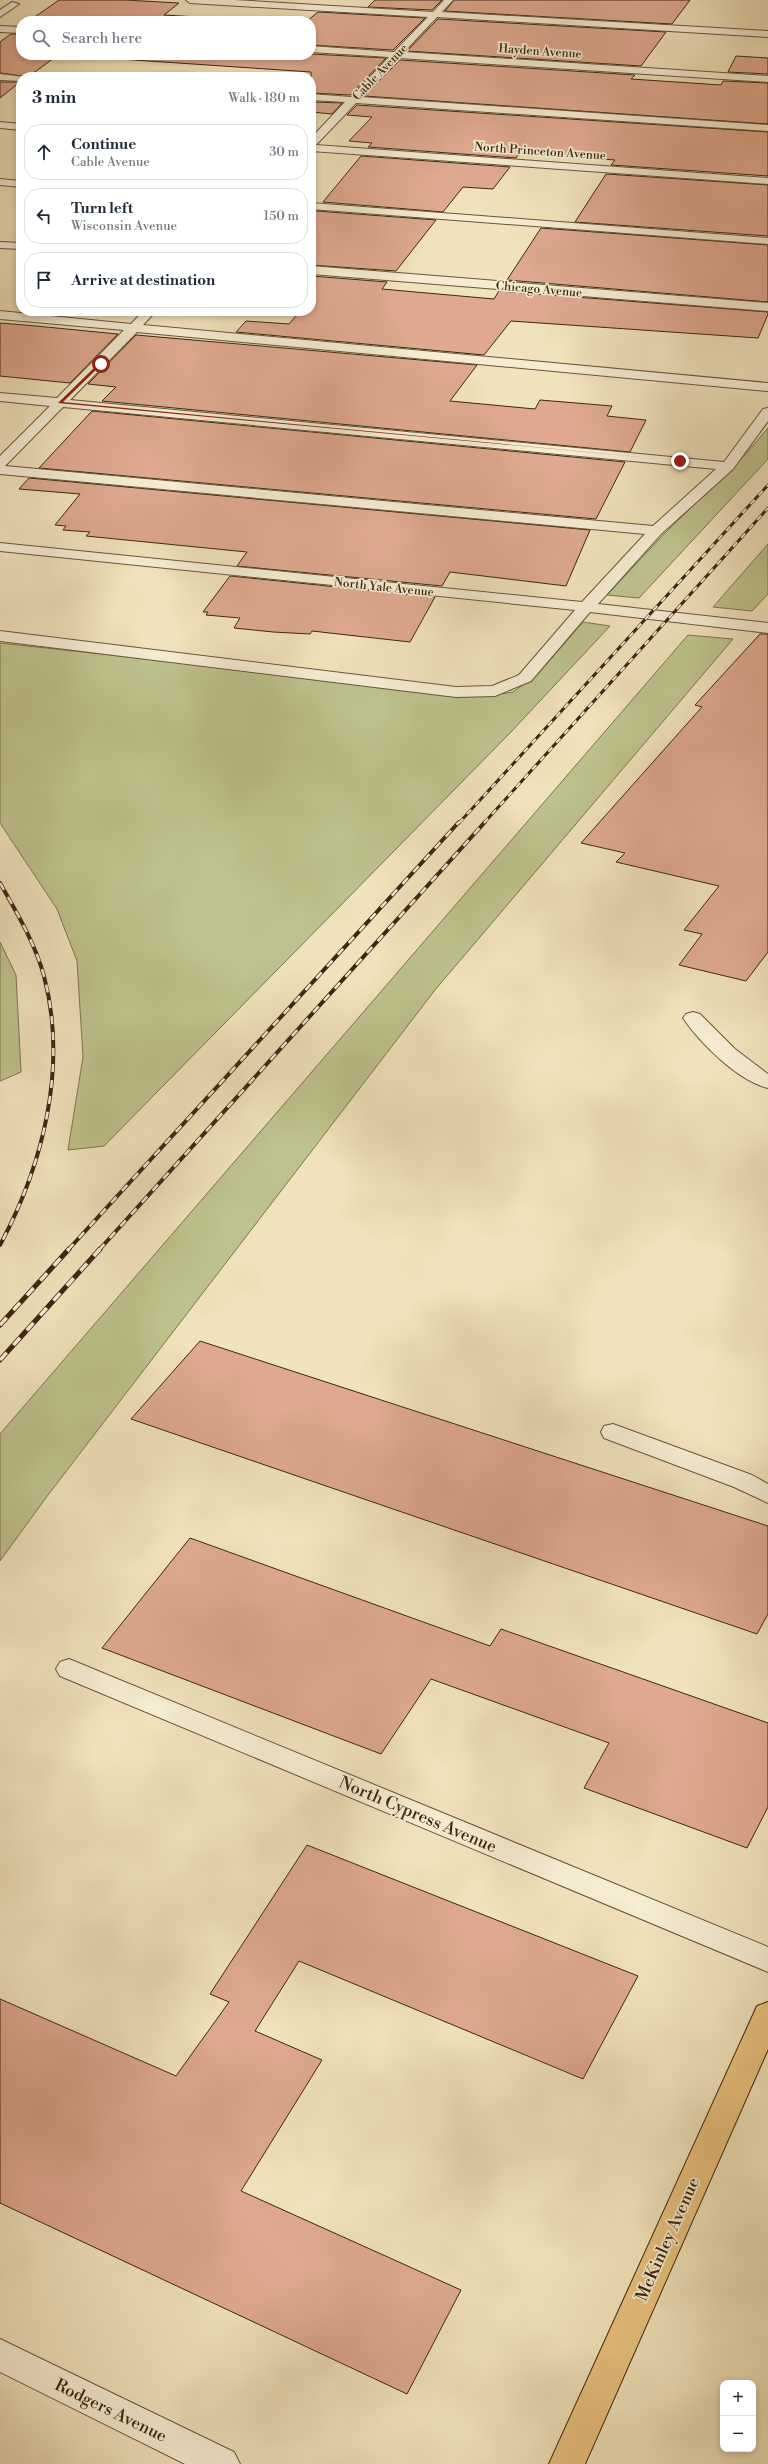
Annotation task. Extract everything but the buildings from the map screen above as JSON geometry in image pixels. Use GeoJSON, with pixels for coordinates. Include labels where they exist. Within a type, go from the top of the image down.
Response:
{"type":"FeatureCollection","features":[{"type":"Feature","properties":{"kind":"main road","name":"McKinley Avenue"},"geometry":{"type":"LineString","coordinates":[[568,2464],[768,2016]]}},
{"type":"Feature","properties":{"kind":"street"},"geometry":{"type":"LineString","coordinates":[[190,0],[434,16],[768,34]]}},
{"type":"Feature","properties":{"kind":"street","name":"Cable Avenue"},"geometry":{"type":"LineString","coordinates":[[316,139],[353,99],[398,55],[449,0]]}},
{"type":"Feature","properties":{"kind":"street"},"geometry":{"type":"LineString","coordinates":[[0,14],[15,4]]}},
{"type":"Feature","properties":{"kind":"street"},"geometry":{"type":"LineString","coordinates":[[0,29],[16,30]]}},
{"type":"Feature","properties":{"kind":"street","name":"Hayden Avenue"},"geometry":{"type":"LineString","coordinates":[[316,49],[768,79]]}},
{"type":"Feature","properties":{"kind":"street"},"geometry":{"type":"LineString","coordinates":[[0,77],[16,78]]}},
{"type":"Feature","properties":{"kind":"street"},"geometry":{"type":"LineString","coordinates":[[316,97],[768,128]]}},
{"type":"Feature","properties":{"kind":"street"},"geometry":{"type":"LineString","coordinates":[[0,125],[16,127]]}},
{"type":"Feature","properties":{"kind":"street","name":"North Princeton Avenue"},"geometry":{"type":"LineString","coordinates":[[316,148],[768,181]]}},
{"type":"Feature","properties":{"kind":"street"},"geometry":{"type":"LineString","coordinates":[[0,182],[16,184]]}},
{"type":"Feature","properties":{"kind":"street"},"geometry":{"type":"LineString","coordinates":[[316,206],[768,241]]}},
{"type":"Feature","properties":{"kind":"street"},"geometry":{"type":"LineString","coordinates":[[0,245],[16,246]]}},
{"type":"Feature","properties":{"kind":"street","name":"Chicago Avenue"},"geometry":{"type":"LineString","coordinates":[[316,270],[768,307]]}},
{"type":"Feature","properties":{"kind":"street"},"geometry":{"type":"LineString","coordinates":[[0,315],[768,387]]}},
{"type":"Feature","properties":{"kind":"street"},"geometry":{"type":"LineString","coordinates":[[0,464],[145,316]]}},
{"type":"Feature","properties":{"kind":"street"},"geometry":{"type":"LineString","coordinates":[[0,397],[728,466]]}},
{"type":"Feature","properties":{"kind":"street"},"geometry":{"type":"LineString","coordinates":[[0,636],[456,692],[495,691],[525,678],[565,630],[588,607],[656,531],[728,466],[768,412]]}},
{"type":"Feature","properties":{"kind":"street"},"geometry":{"type":"LineString","coordinates":[[0,470],[656,531]]}},
{"type":"Feature","properties":{"kind":"street","name":"North Yale Avenue"},"geometry":{"type":"LineString","coordinates":[[0,547],[588,607],[768,628]]}},
{"type":"Feature","properties":{"kind":"street"},"geometry":{"type":"LineString","coordinates":[[693,1018],[726,1054],[759,1078],[768,1082]]}},
{"type":"Feature","properties":{"kind":"street"},"geometry":{"type":"LineString","coordinates":[[613,1432],[743,1481],[768,1495]]}},
{"type":"Feature","properties":{"kind":"street","name":"North Cypress Avenue"},"geometry":{"type":"LineString","coordinates":[[69,1669],[768,1960]]}},
{"type":"Feature","properties":{"kind":"street","name":"Rodgers Avenue"},"geometry":{"type":"LineString","coordinates":[[0,2355],[222,2464]]}},
{"type":"Feature","properties":{"kind":"green space"},"geometry":{"type":"Polygon","coordinates":[[[768,428],[768,459],[639,598],[607,595],[664,534],[743,457],[768,428]]]}},
{"type":"Feature","properties":{"kind":"green space"},"geometry":{"type":"Polygon","coordinates":[[[768,544],[768,594],[752,611],[713,607],[768,544]]]}},
{"type":"Feature","properties":{"kind":"green space"},"geometry":{"type":"Polygon","coordinates":[[[583,622],[610,626],[510,733],[104,1146],[68,1150],[83,1057],[77,961],[57,909],[0,823],[0,643],[488,696],[513,692],[537,675],[583,622]]]}},
{"type":"Feature","properties":{"kind":"green space"},"geometry":{"type":"Polygon","coordinates":[[[688,635],[733,639],[435,990],[48,1495],[0,1561],[0,1434],[688,635]]]}},
{"type":"Feature","properties":{"kind":"green space"},"geometry":{"type":"Polygon","coordinates":[[[0,942],[16,975],[21,1072],[0,1081],[0,942]]]}},
{"type":"Feature","properties":{"kind":"railway"},"geometry":{"type":"LineString","coordinates":[[459,823],[768,485]]}},
{"type":"Feature","properties":{"kind":"railway"},"geometry":{"type":"LineString","coordinates":[[484,823],[768,508]]}},
{"type":"Feature","properties":{"kind":"railway"},"geometry":{"type":"LineString","coordinates":[[68,1250],[459,822]]}},
{"type":"Feature","properties":{"kind":"railway"},"geometry":{"type":"LineString","coordinates":[[99,1250],[485,822]]}},
{"type":"Feature","properties":{"kind":"railway"},"geometry":{"type":"LineString","coordinates":[[0,883],[25,928],[36,952],[44,976],[51,1010],[53,1045],[52,1080],[47,1115],[39,1149],[28,1182],[0,1245]]}},
{"type":"Feature","properties":{"kind":"railway"},"geometry":{"type":"LineString","coordinates":[[0,1325],[69,1249]]}},
{"type":"Feature","properties":{"kind":"railway"},"geometry":{"type":"LineString","coordinates":[[0,1360],[100,1249]]}},
{"type":"Feature","properties":{"kind":"route"},"geometry":{"type":"LineString","coordinates":[[101,364],[60,403],[680,461]]}}]}
